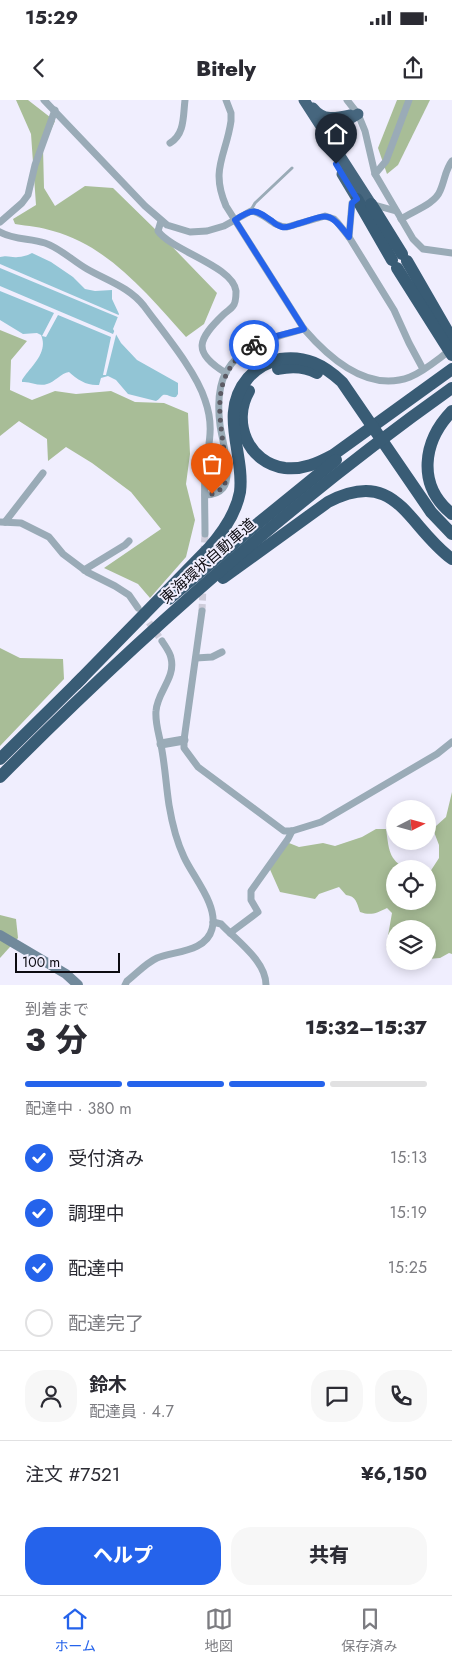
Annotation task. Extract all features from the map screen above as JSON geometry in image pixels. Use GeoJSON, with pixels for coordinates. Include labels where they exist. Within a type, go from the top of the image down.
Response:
{"type":"FeatureCollection","features":[{"type":"Feature","properties":{"kind":"highway"},"geometry":{"type":"LineString","coordinates":[[296,100],[357,199],[399,261],[450,347]]}},
{"type":"Feature","properties":{"kind":"highway"},"geometry":{"type":"LineString","coordinates":[[304,100],[371,204]]}},
{"type":"Feature","properties":{"kind":"highway"},"geometry":{"type":"LineString","coordinates":[[308,100],[315,110],[324,117],[337,118],[358,114]]}},
{"type":"Feature","properties":{"kind":"highway"},"geometry":{"type":"LineString","coordinates":[[358,114],[339,126],[336,130],[336,140],[399,261]]}},
{"type":"Feature","properties":{"kind":"highway"},"geometry":{"type":"LineString","coordinates":[[80,689],[219,537],[231,518],[238,500],[240,481],[232,424],[234,406],[240,390],[250,375],[263,366],[278,360],[296,358],[313,362],[327,369],[342,382],[432,526],[452,544]]}},
{"type":"Feature","properties":{"kind":"highway"},"geometry":{"type":"LineString","coordinates":[[363,418],[327,380],[312,370],[294,367],[277,369],[262,376],[256,382],[243,404],[241,421],[248,443],[259,456],[276,466],[286,468],[314,465],[333,454],[452,371]]}},
{"type":"Feature","properties":{"kind":"highway","name":"東海環状自動車道"},"geometry":{"type":"LineString","coordinates":[[0,777],[80,689],[190,581],[279,506],[452,371]]}},
{"type":"Feature","properties":{"kind":"highway","name":"東海環状自動車道"},"geometry":{"type":"LineString","coordinates":[[0,759],[274,525],[370,448],[452,388]]}},
{"type":"Feature","properties":{"kind":"highway"},"geometry":{"type":"LineString","coordinates":[[452,410],[439,425],[428,452],[431,487],[440,503],[452,514]]}},
{"type":"Feature","properties":{"kind":"highway"},"geometry":{"type":"LineString","coordinates":[[387,453],[435,516],[452,534]]}},
{"type":"Feature","properties":{"kind":"highway"},"geometry":{"type":"LineString","coordinates":[[80,689],[99,682],[178,614],[314,511],[347,494],[364,491],[381,493],[389,497],[401,506],[438,547],[452,559]]}},
{"type":"Feature","properties":{"kind":"main road"},"geometry":{"type":"LineString","coordinates":[[0,934],[66,974],[78,985]]}},
{"type":"Feature","properties":{"kind":"street"},"geometry":{"type":"LineString","coordinates":[[44,100],[145,206],[167,225],[181,230],[199,232],[216,229],[251,211],[260,212],[278,226],[287,227],[320,217],[330,217],[337,222],[349,237],[394,310],[412,349],[424,369]]}},
{"type":"Feature","properties":{"kind":"street"},"geometry":{"type":"LineString","coordinates":[[170,142],[177,138],[181,132],[185,100]]}},
{"type":"Feature","properties":{"kind":"street"},"geometry":{"type":"LineString","coordinates":[[226,100],[231,114],[231,121],[219,168],[218,182],[224,200],[304,329],[327,353],[352,371],[364,377],[383,381],[411,376],[424,369],[450,347]]}},
{"type":"Feature","properties":{"kind":"street"},"geometry":{"type":"LineString","coordinates":[[347,100],[358,114],[367,136],[375,174],[413,239],[423,249],[452,253]]}},
{"type":"Feature","properties":{"kind":"street"},"geometry":{"type":"LineString","coordinates":[[375,174],[386,161],[409,100]]}},
{"type":"Feature","properties":{"kind":"street"},"geometry":{"type":"LineString","coordinates":[[0,222],[22,203],[28,195],[35,165],[55,110]]}},
{"type":"Feature","properties":{"kind":"street"},"geometry":{"type":"LineString","coordinates":[[401,219],[437,196],[447,168],[452,161]]}},
{"type":"Feature","properties":{"kind":"street"},"geometry":{"type":"LineString","coordinates":[[349,237],[352,203],[357,199]]}},
{"type":"Feature","properties":{"kind":"street"},"geometry":{"type":"LineString","coordinates":[[371,204],[396,211]]}},
{"type":"Feature","properties":{"kind":"street"},"geometry":{"type":"LineString","coordinates":[[161,221],[158,231],[164,239],[215,268],[230,280],[235,287],[236,296],[233,306],[208,330],[202,345],[210,364],[226,373]]}},
{"type":"Feature","properties":{"kind":"street"},"geometry":{"type":"LineString","coordinates":[[0,232],[24,240],[37,240],[52,246],[86,268],[129,290],[144,306],[194,377],[205,399],[210,434],[205,473],[205,534]]}},
{"type":"Feature","properties":{"kind":"street"},"geometry":{"type":"LineString","coordinates":[[205,495],[218,492],[223,488],[227,477],[219,410],[226,373],[239,358],[258,343],[269,338],[304,329]]}},
{"type":"Feature","properties":{"kind":"street"},"geometry":{"type":"LineString","coordinates":[[3,522],[43,474]]}},
{"type":"Feature","properties":{"kind":"street"},"geometry":{"type":"LineString","coordinates":[[3,522],[21,523],[49,537],[63,554],[84,570],[129,596],[138,608]]}},
{"type":"Feature","properties":{"kind":"street"},"geometry":{"type":"LineString","coordinates":[[84,570],[129,541]]}},
{"type":"Feature","properties":{"kind":"street"},"geometry":{"type":"LineString","coordinates":[[202,611],[184,748],[198,768],[284,832],[322,822],[437,754],[452,742]]}},
{"type":"Feature","properties":{"kind":"street"},"geometry":{"type":"LineString","coordinates":[[125,985],[127,981],[156,958],[186,950],[205,940],[212,931],[213,922],[211,907],[184,857],[171,818],[161,744],[157,729],[156,710],[159,698],[168,683],[172,670],[171,656],[162,641]]}},
{"type":"Feature","properties":{"kind":"street"},"geometry":{"type":"LineString","coordinates":[[196,658],[212,657],[222,652]]}},
{"type":"Feature","properties":{"kind":"street"},"geometry":{"type":"LineString","coordinates":[[161,744],[184,740]]}},
{"type":"Feature","properties":{"kind":"street"},"geometry":{"type":"LineString","coordinates":[[230,933],[258,912],[251,900],[251,890],[288,840],[292,831]]}},
{"type":"Feature","properties":{"kind":"street"},"geometry":{"type":"LineString","coordinates":[[213,922],[221,924],[261,965],[266,976],[266,985]]}},
{"type":"Feature","properties":{"kind":"lane"},"geometry":{"type":"LineString","coordinates":[[251,211],[258,200],[292,168]]}},
{"type":"Feature","properties":{"kind":"green space"},"geometry":{"type":"Polygon","coordinates":[[[16,100],[28,100],[55,121],[43,148],[44,188],[55,206],[85,186],[113,188],[217,293],[204,324],[186,337],[127,274],[92,248],[73,238],[53,231],[15,224],[13,219],[36,205],[31,134],[16,100]]]}},
{"type":"Feature","properties":{"kind":"green space"},"geometry":{"type":"Polygon","coordinates":[[[397,100],[430,100],[398,165],[387,174],[378,148],[397,100]]]}},
{"type":"Feature","properties":{"kind":"green space"},"geometry":{"type":"Polygon","coordinates":[[[0,330],[27,341],[11,360],[10,390],[32,400],[55,391],[76,394],[111,391],[135,402],[164,403],[188,413],[190,454],[186,484],[195,520],[186,557],[150,598],[138,584],[104,568],[161,529],[131,492],[92,463],[66,447],[48,461],[47,439],[19,421],[0,436],[0,330]]]}},
{"type":"Feature","properties":{"kind":"green space"},"geometry":{"type":"Polygon","coordinates":[[[0,648],[20,658],[63,659],[64,679],[0,746],[0,648]]]}},
{"type":"Feature","properties":{"kind":"green space"},"geometry":{"type":"Polygon","coordinates":[[[452,792],[452,954],[449,953],[436,958],[436,920],[391,920],[392,913],[389,910],[436,910],[436,863],[439,858],[439,845],[436,837],[436,826],[446,817],[452,792]]]}},
{"type":"Feature","properties":{"kind":"green space"},"geometry":{"type":"Polygon","coordinates":[[[376,829],[386,829],[386,850],[389,850],[395,860],[386,860],[386,908],[367,914],[360,912],[354,898],[346,895],[339,887],[319,894],[315,899],[280,892],[268,865],[289,843],[299,847],[323,843],[335,846],[362,837],[376,829]]]}},
{"type":"Feature","properties":{"kind":"green space"},"geometry":{"type":"Polygon","coordinates":[[[0,915],[16,919],[18,938],[0,958],[0,915]]]}},
{"type":"Feature","properties":{"kind":"water"},"geometry":{"type":"Polygon","coordinates":[[[32,253],[51,262],[73,277],[85,289],[95,291],[112,290],[112,299],[119,314],[113,329],[121,343],[137,360],[178,383],[178,394],[176,397],[163,395],[156,401],[128,394],[116,380],[108,376],[101,378],[99,385],[91,385],[76,378],[69,372],[44,385],[22,382],[41,354],[43,342],[41,335],[37,333],[23,334],[0,320],[0,257],[20,257],[32,253]]]}},
{"type":"Feature","properties":{"kind":"pier"},"geometry":{"type":"Polygon","coordinates":[[[0,264],[121,316],[116,329],[106,375],[103,375],[111,337],[58,315],[46,337],[42,336],[54,313],[0,291],[0,286],[113,334],[120,318],[0,268],[0,264]]]}},
{"type":"Feature","properties":{"kind":"tunnel"},"geometry":{"type":"LineString","coordinates":[[204,553],[205,534]]}},
{"type":"Feature","properties":{"kind":"tunnel"},"geometry":{"type":"LineString","coordinates":[[202,611],[203,586]]}},
{"type":"Feature","properties":{"kind":"tunnel"},"geometry":{"type":"LineString","coordinates":[[143,614],[162,641]]}},
{"type":"Feature","properties":{"kind":"way so far"},"geometry":{"type":"LineString","coordinates":[[212,494],[223,488],[227,477],[219,410],[222,386],[226,373],[254,345]]}},
{"type":"Feature","properties":{"kind":"route"},"geometry":{"type":"LineString","coordinates":[[254,345],[269,338],[304,329],[235,220],[247,212],[256,211],[278,226],[287,227],[325,216],[334,219],[349,237],[352,203],[357,199],[336,164]]}}]}
